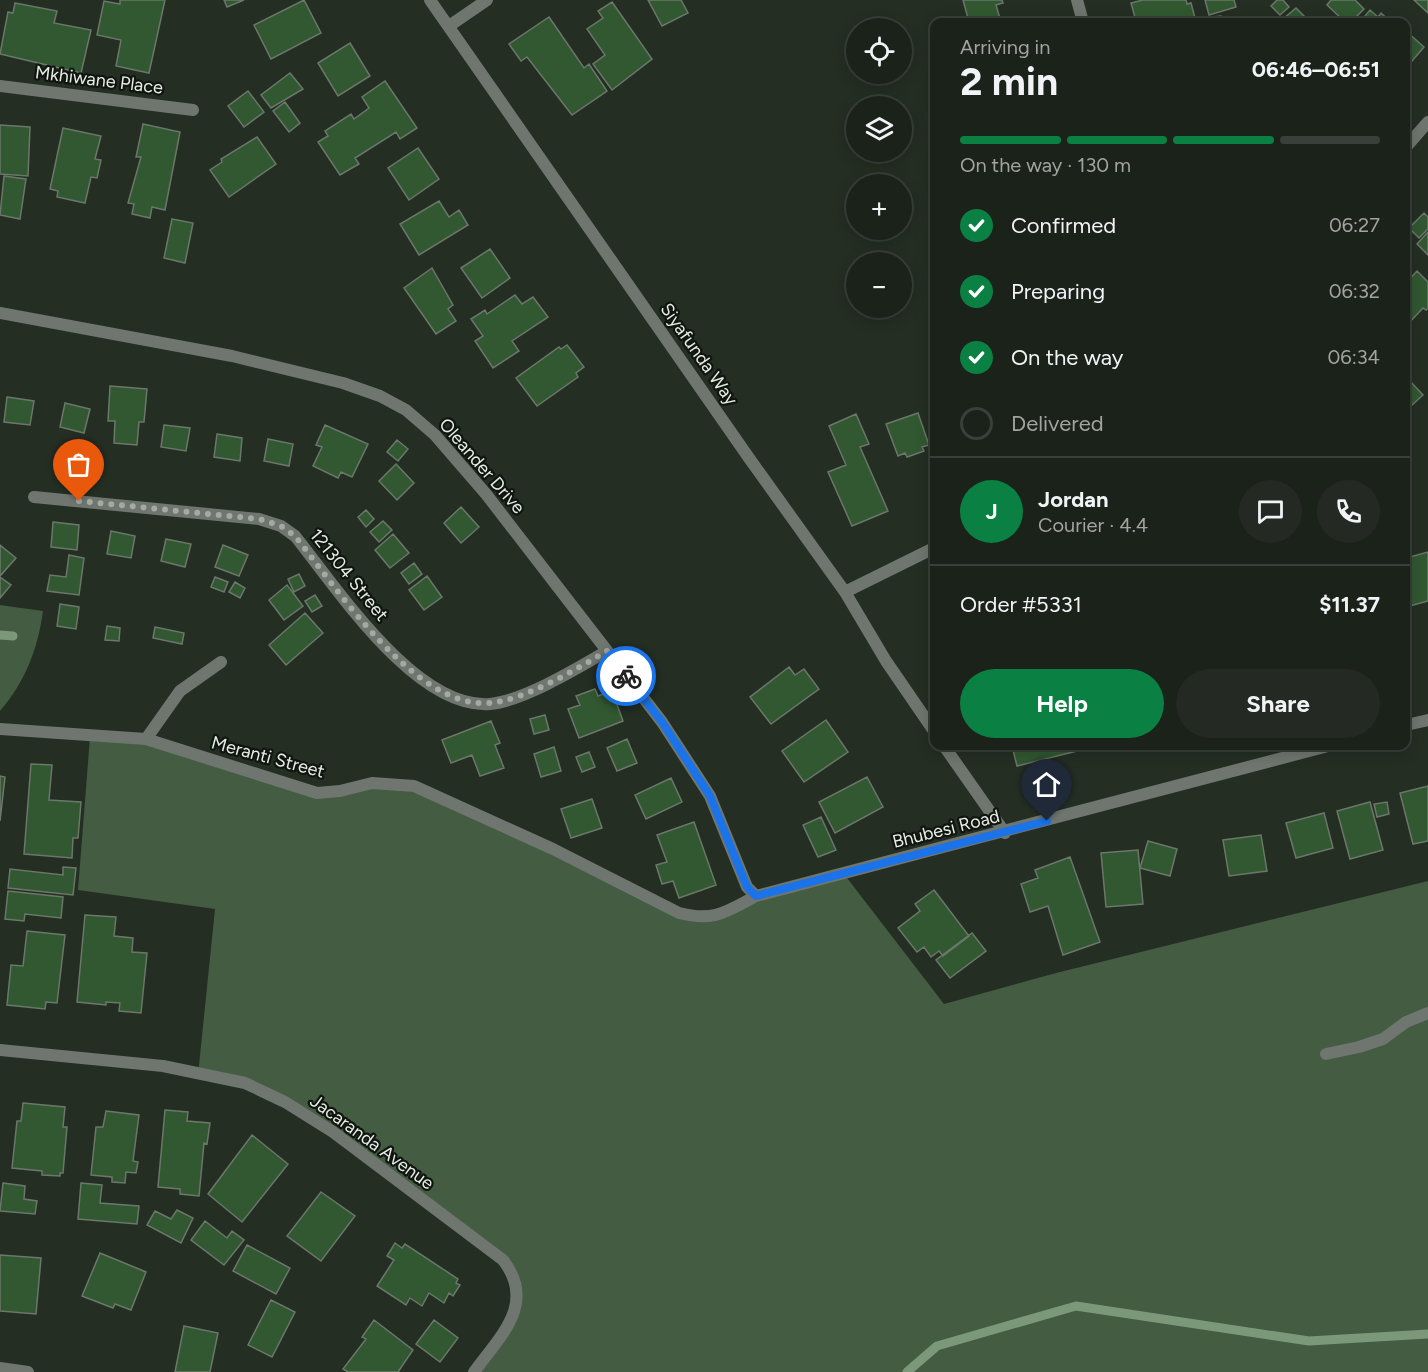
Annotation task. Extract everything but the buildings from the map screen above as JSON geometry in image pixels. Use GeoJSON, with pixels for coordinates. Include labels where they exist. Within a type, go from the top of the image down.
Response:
{"type":"FeatureCollection","features":[{"type":"Feature","properties":{"kind":"street","name":"Siyafunda Way"},"geometry":{"type":"LineString","coordinates":[[430,0],[845,592],[886,661],[930,725]]}},
{"type":"Feature","properties":{"kind":"street"},"geometry":{"type":"LineString","coordinates":[[450,26],[487,0]]}},
{"type":"Feature","properties":{"kind":"street"},"geometry":{"type":"LineString","coordinates":[[1077,0],[1082,18]]}},
{"type":"Feature","properties":{"kind":"street","name":"Mkhiwane Place"},"geometry":{"type":"LineString","coordinates":[[0,86],[194,110]]}},
{"type":"Feature","properties":{"kind":"street"},"geometry":{"type":"LineString","coordinates":[[1410,142],[1428,122]]}},
{"type":"Feature","properties":{"kind":"street","name":"Oleander Drive"},"geometry":{"type":"LineString","coordinates":[[0,313],[232,356],[344,383],[380,396],[406,410],[435,435],[486,494],[662,722],[710,796],[747,887],[756,896]]}},
{"type":"Feature","properties":{"kind":"street","name":"121304 Street"},"geometry":{"type":"LineString","coordinates":[[34,497],[259,519],[281,526],[295,536],[378,639],[411,672],[438,691],[461,700],[490,704],[523,693],[564,676],[607,651]]}},
{"type":"Feature","properties":{"kind":"street"},"geometry":{"type":"LineString","coordinates":[[845,592],[930,550]]}},
{"type":"Feature","properties":{"kind":"street"},"geometry":{"type":"LineString","coordinates":[[146,739],[180,691],[220,662]]}},
{"type":"Feature","properties":{"kind":"street"},"geometry":{"type":"LineString","coordinates":[[1410,724],[1428,720]]}},
{"type":"Feature","properties":{"kind":"street","name":"Meranti Street"},"geometry":{"type":"LineString","coordinates":[[0,729],[146,739],[317,793],[340,791],[372,783],[414,786],[553,849],[679,913]]}},
{"type":"Feature","properties":{"kind":"street"},"geometry":{"type":"LineString","coordinates":[[947,750],[1005,833]]}},
{"type":"Feature","properties":{"kind":"street","name":"Bhubesi Road"},"geometry":{"type":"LineString","coordinates":[[679,913],[701,919],[724,913],[756,896],[1005,833],[1313,750]]}},
{"type":"Feature","properties":{"kind":"street"},"geometry":{"type":"LineString","coordinates":[[1326,1054],[1383,1039],[1406,1022],[1428,1013]]}},
{"type":"Feature","properties":{"kind":"street","name":"Jacaranda Avenue"},"geometry":{"type":"LineString","coordinates":[[0,1050],[163,1066],[245,1083],[285,1102],[343,1139],[503,1260],[513,1274],[518,1287],[517,1305],[511,1321],[474,1372]]}},
{"type":"Feature","properties":{"kind":"street"},"geometry":{"type":"LineString","coordinates":[[0,1368],[28,1372]]}},
{"type":"Feature","properties":{"kind":"green space"},"geometry":{"type":"Polygon","coordinates":[[[0,605],[43,611],[38,639],[29,664],[17,688],[0,711],[0,605]]]}},
{"type":"Feature","properties":{"kind":"green space"},"geometry":{"type":"Polygon","coordinates":[[[90,737],[147,740],[315,795],[370,785],[413,787],[702,920],[760,897],[844,874],[944,1004],[1056,973],[1428,881],[1428,1372],[473,1372],[509,1320],[512,1274],[332,1133],[244,1085],[198,1075],[215,909],[78,890],[90,737]]]}},
{"type":"Feature","properties":{"kind":"waterway"},"geometry":{"type":"LineString","coordinates":[[0,635],[13,636]]}},
{"type":"Feature","properties":{"kind":"waterway"},"geometry":{"type":"LineString","coordinates":[[907,1372],[937,1346],[1076,1306],[1309,1341],[1428,1334]]}},
{"type":"Feature","properties":{"kind":"way so far"},"geometry":{"type":"LineString","coordinates":[[79,501],[259,519],[281,526],[295,536],[378,639],[411,672],[438,691],[461,700],[490,704],[523,693],[564,676],[607,651],[626,676]]}},
{"type":"Feature","properties":{"kind":"route"},"geometry":{"type":"LineString","coordinates":[[626,676],[662,722],[710,796],[747,887],[756,896],[1047,821]]}}]}
